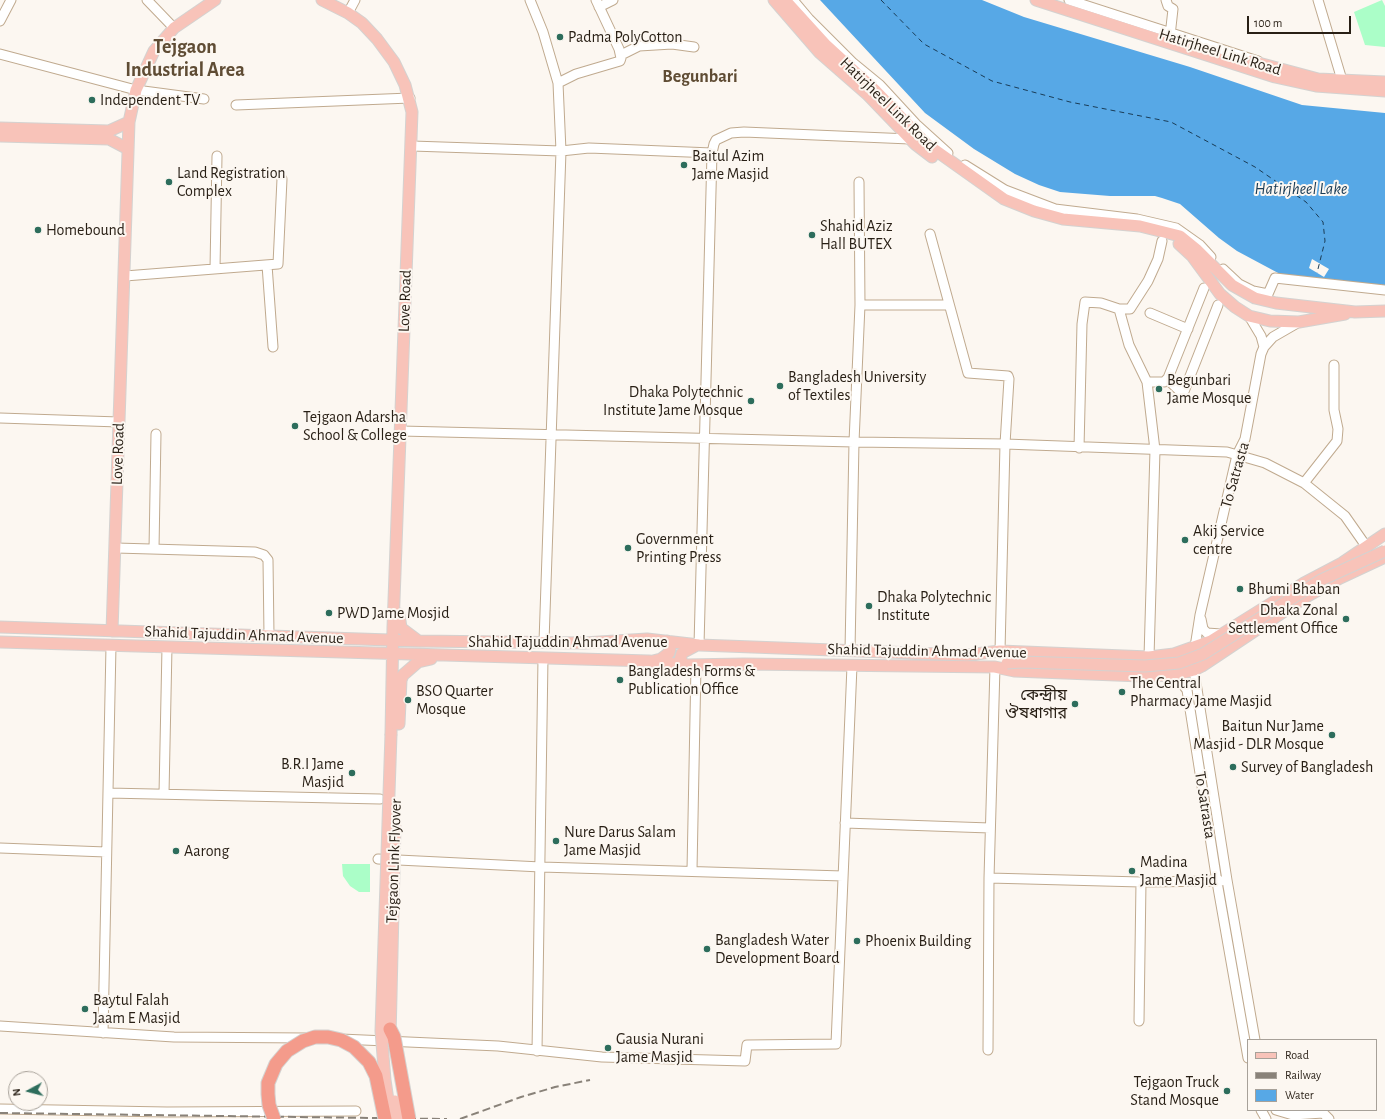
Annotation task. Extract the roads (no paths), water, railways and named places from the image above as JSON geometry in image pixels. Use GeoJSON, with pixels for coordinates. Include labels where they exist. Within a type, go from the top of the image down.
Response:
{"type":"FeatureCollection","features":[{"type":"Feature","properties":{"kind":"highway"},"geometry":{"type":"LineString","coordinates":[[390,1029],[394,1037],[409,1119]]}},
{"type":"Feature","properties":{"kind":"highway"},"geometry":{"type":"LineString","coordinates":[[274,1119],[269,1105],[268,1083],[276,1064],[287,1051],[303,1041],[328,1037],[341,1040],[354,1047],[369,1062],[376,1076],[385,1119]]}},
{"type":"Feature","properties":{"kind":"main road","name":"Love Road"},"geometry":{"type":"LineString","coordinates":[[112,631],[116,548],[129,122],[136,90],[154,51],[174,28],[215,0]]}},
{"type":"Feature","properties":{"kind":"main road","name":"Love Road"},"geometry":{"type":"LineString","coordinates":[[322,0],[348,13],[362,23],[386,49],[394,62],[410,98],[413,125],[393,640]]}},
{"type":"Feature","properties":{"kind":"main road","name":"Hatirjheel Link Road"},"geometry":{"type":"LineString","coordinates":[[774,0],[819,52],[867,94],[925,153],[997,200],[1034,215],[1066,224],[1148,230],[1171,240],[1181,245],[1192,256],[1220,294],[1235,307],[1249,316],[1270,320],[1299,322],[1355,312],[1385,311]]}},
{"type":"Feature","properties":{"kind":"main road","name":"Hatirjheel Link Road"},"geometry":{"type":"LineString","coordinates":[[785,0],[825,44],[875,90],[928,146],[1004,199],[1034,211],[1063,219],[1120,223],[1180,236],[1196,249],[1232,285],[1255,298],[1276,303],[1355,312]]}},
{"type":"Feature","properties":{"kind":"main road"},"geometry":{"type":"LineString","coordinates":[[1036,0],[1275,77],[1316,86],[1385,91]]}},
{"type":"Feature","properties":{"kind":"main road","name":"Hatirjheel Link Road"},"geometry":{"type":"LineString","coordinates":[[1060,0],[1115,20],[1288,72],[1318,79],[1385,82]]}},
{"type":"Feature","properties":{"kind":"main road"},"geometry":{"type":"LineString","coordinates":[[0,136],[109,135],[129,122]]}},
{"type":"Feature","properties":{"kind":"main road"},"geometry":{"type":"LineString","coordinates":[[0,128],[109,135],[128,149]]}},
{"type":"Feature","properties":{"kind":"main road"},"geometry":{"type":"LineString","coordinates":[[1194,670],[1195,647],[1223,634],[1304,583],[1342,563],[1385,534]]}},
{"type":"Feature","properties":{"kind":"main road"},"geometry":{"type":"LineString","coordinates":[[1342,563],[1385,543]]}},
{"type":"Feature","properties":{"kind":"main road"},"geometry":{"type":"LineString","coordinates":[[995,667],[1008,663],[1021,662],[1145,666],[1179,663],[1203,654],[1321,580],[1385,551]]}},
{"type":"Feature","properties":{"kind":"main road"},"geometry":{"type":"LineString","coordinates":[[1194,670],[1316,590],[1385,557]]}},
{"type":"Feature","properties":{"kind":"main road"},"geometry":{"type":"LineString","coordinates":[[396,563],[400,570],[401,579],[399,625],[405,633],[420,641]]}},
{"type":"Feature","properties":{"kind":"main road","name":"Shahid Tajuddin Ahmad Avenue"},"geometry":{"type":"LineString","coordinates":[[0,627],[420,641],[584,643],[647,639],[699,645],[967,655],[1000,651],[1154,657],[1195,647]]}},
{"type":"Feature","properties":{"kind":"main road"},"geometry":{"type":"LineString","coordinates":[[289,636],[289,650]]}},
{"type":"Feature","properties":{"kind":"main road"},"geometry":{"type":"LineString","coordinates":[[393,640],[397,653]]}},
{"type":"Feature","properties":{"kind":"main road"},"geometry":{"type":"LineString","coordinates":[[649,661],[661,659],[669,653],[670,649],[667,641]]}},
{"type":"Feature","properties":{"kind":"main road","name":"Shahid Tajuddin Ahmad Avenue"},"geometry":{"type":"LineString","coordinates":[[0,642],[649,661],[685,665],[744,664],[995,667],[1014,671],[1141,676],[1175,675],[1194,670]]}},
{"type":"Feature","properties":{"kind":"main road"},"geometry":{"type":"LineString","coordinates":[[1207,642],[1214,658]]}},
{"type":"Feature","properties":{"kind":"main road"},"geometry":{"type":"LineString","coordinates":[[685,665],[680,660],[682,653],[699,645]]}},
{"type":"Feature","properties":{"kind":"main road"},"geometry":{"type":"LineString","coordinates":[[1177,652],[1189,657],[1194,670]]}},
{"type":"Feature","properties":{"kind":"main road"},"geometry":{"type":"LineString","coordinates":[[378,653],[392,670],[397,680],[418,662],[429,659],[461,660],[468,656]]}},
{"type":"Feature","properties":{"kind":"main road","name":"Tejgaon Link Flyover"},"geometry":{"type":"LineString","coordinates":[[391,1119],[385,1080],[381,1031],[395,734],[397,653]]}},
{"type":"Feature","properties":{"kind":"main road"},"geometry":{"type":"LineString","coordinates":[[1154,657],[1175,675]]}},
{"type":"Feature","properties":{"kind":"main road","name":"Tejgaon Link Flyover"},"geometry":{"type":"LineString","coordinates":[[395,734],[390,1068],[398,1119]]}},
{"type":"Feature","properties":{"kind":"street"},"geometry":{"type":"LineString","coordinates":[[0,21],[11,0]]}},
{"type":"Feature","properties":{"kind":"street"},"geometry":{"type":"LineString","coordinates":[[147,0],[174,28]]}},
{"type":"Feature","properties":{"kind":"street"},"geometry":{"type":"LineString","coordinates":[[348,13],[355,0]]}},
{"type":"Feature","properties":{"kind":"street"},"geometry":{"type":"LineString","coordinates":[[530,0],[545,39],[558,83],[561,151],[544,642]]}},
{"type":"Feature","properties":{"kind":"street"},"geometry":{"type":"LineString","coordinates":[[613,0],[598,3],[622,56]]}},
{"type":"Feature","properties":{"kind":"street"},"geometry":{"type":"LineString","coordinates":[[793,0],[809,19],[852,62],[880,85],[916,124],[943,150],[1005,190],[1055,209],[1137,218],[1176,228],[1200,245],[1239,284],[1253,291],[1268,294],[1275,278],[1385,290]]}},
{"type":"Feature","properties":{"kind":"street"},"geometry":{"type":"LineString","coordinates":[[1069,0],[1301,76],[1337,84],[1385,88]]}},
{"type":"Feature","properties":{"kind":"street"},"geometry":{"type":"LineString","coordinates":[[1166,0],[1168,6],[1174,9],[1170,36]]}},
{"type":"Feature","properties":{"kind":"street"},"geometry":{"type":"LineString","coordinates":[[1318,0],[1342,80]]}},
{"type":"Feature","properties":{"kind":"street"},"geometry":{"type":"LineString","coordinates":[[558,83],[576,74],[620,61],[622,56],[639,46],[672,44],[694,48]]}},
{"type":"Feature","properties":{"kind":"street"},"geometry":{"type":"LineString","coordinates":[[0,54],[136,90],[204,99]]}},
{"type":"Feature","properties":{"kind":"street"},"geometry":{"type":"LineString","coordinates":[[236,105],[410,98]]}},
{"type":"Feature","properties":{"kind":"street"},"geometry":{"type":"LineString","coordinates":[[699,645],[712,153],[716,140],[732,133],[744,132],[910,139]]}},
{"type":"Feature","properties":{"kind":"street"},"geometry":{"type":"LineString","coordinates":[[412,146],[561,151],[589,148],[712,153]]}},
{"type":"Feature","properties":{"kind":"street"},"geometry":{"type":"LineString","coordinates":[[215,269],[217,156]]}},
{"type":"Feature","properties":{"kind":"street"},"geometry":{"type":"LineString","coordinates":[[125,276],[278,264],[282,179]]}},
{"type":"Feature","properties":{"kind":"street"},"geometry":{"type":"LineString","coordinates":[[850,650],[854,442],[860,304],[859,182]]}},
{"type":"Feature","properties":{"kind":"street"},"geometry":{"type":"LineString","coordinates":[[930,234],[968,373],[1008,376],[1009,379],[1005,444],[1000,651]]}},
{"type":"Feature","properties":{"kind":"street"},"geometry":{"type":"LineString","coordinates":[[1078,448],[1082,324],[1085,302],[1101,303],[1119,309],[1130,309],[1148,281],[1158,259],[1162,241]]}},
{"type":"Feature","properties":{"kind":"street"},"geometry":{"type":"LineString","coordinates":[[266,265],[273,347]]}},
{"type":"Feature","properties":{"kind":"street"},"geometry":{"type":"LineString","coordinates":[[1147,382],[1164,382],[1167,379],[1204,288]]}},
{"type":"Feature","properties":{"kind":"street"},"geometry":{"type":"LineString","coordinates":[[860,304],[949,305]]}},
{"type":"Feature","properties":{"kind":"street"},"geometry":{"type":"LineString","coordinates":[[1167,379],[1183,394],[1218,306]]}},
{"type":"Feature","properties":{"kind":"street"},"geometry":{"type":"LineString","coordinates":[[1119,309],[1129,345],[1147,382],[1155,450],[1149,641],[1154,657]]}},
{"type":"Feature","properties":{"kind":"street"},"geometry":{"type":"LineString","coordinates":[[1150,313],[1188,329]]}},
{"type":"Feature","properties":{"kind":"street"},"geometry":{"type":"LineString","coordinates":[[1249,316],[1257,329],[1264,346],[1273,337],[1299,322]]}},
{"type":"Feature","properties":{"kind":"street","name":"To Satrasta"},"geometry":{"type":"LineString","coordinates":[[1195,647],[1200,615],[1237,455],[1245,439],[1256,372],[1264,346]]}},
{"type":"Feature","properties":{"kind":"street"},"geometry":{"type":"LineString","coordinates":[[1304,483],[1337,440],[1338,430],[1334,410],[1334,365]]}},
{"type":"Feature","properties":{"kind":"street"},"geometry":{"type":"LineString","coordinates":[[0,418],[119,422]]}},
{"type":"Feature","properties":{"kind":"street"},"geometry":{"type":"LineString","coordinates":[[401,431],[854,442],[1005,444],[1078,448],[1212,451],[1256,460],[1304,483],[1345,516],[1366,546]]}},
{"type":"Feature","properties":{"kind":"street"},"geometry":{"type":"LineString","coordinates":[[154,549],[156,434]]}},
{"type":"Feature","properties":{"kind":"street"},"geometry":{"type":"LineString","coordinates":[[1245,439],[1248,451],[1256,460]]}},
{"type":"Feature","properties":{"kind":"street"},"geometry":{"type":"LineString","coordinates":[[116,548],[255,552],[264,555],[268,560],[269,635]]}},
{"type":"Feature","properties":{"kind":"street"},"geometry":{"type":"LineString","coordinates":[[1200,615],[1202,626],[1207,634],[1223,634]]}},
{"type":"Feature","properties":{"kind":"street"},"geometry":{"type":"LineString","coordinates":[[103,1032],[112,646]]}},
{"type":"Feature","properties":{"kind":"street"},"geometry":{"type":"LineString","coordinates":[[164,794],[167,646]]}},
{"type":"Feature","properties":{"kind":"street"},"geometry":{"type":"LineString","coordinates":[[537,1051],[543,658]]}},
{"type":"Feature","properties":{"kind":"street"},"geometry":{"type":"LineString","coordinates":[[692,870],[696,665]]}},
{"type":"Feature","properties":{"kind":"street"},"geometry":{"type":"LineString","coordinates":[[0,1026],[174,1037],[372,1039],[498,1046],[602,1057],[745,1061],[747,1045],[836,1044],[852,666]]}},
{"type":"Feature","properties":{"kind":"street"},"geometry":{"type":"LineString","coordinates":[[988,1050],[989,878],[995,667]]}},
{"type":"Feature","properties":{"kind":"street"},"geometry":{"type":"LineString","coordinates":[[1194,670],[1227,880],[1255,1039]]}},
{"type":"Feature","properties":{"kind":"street","name":"To Satrasta"},"geometry":{"type":"LineString","coordinates":[[1175,675],[1187,690],[1217,882],[1246,1042]]}},
{"type":"Feature","properties":{"kind":"street"},"geometry":{"type":"LineString","coordinates":[[108,793],[380,799]]}},
{"type":"Feature","properties":{"kind":"street"},"geometry":{"type":"LineString","coordinates":[[845,822],[990,828]]}},
{"type":"Feature","properties":{"kind":"street"},"geometry":{"type":"LineString","coordinates":[[0,848],[106,852]]}},
{"type":"Feature","properties":{"kind":"street"},"geometry":{"type":"LineString","coordinates":[[378,859],[541,867],[692,870],[843,876]]}},
{"type":"Feature","properties":{"kind":"street"},"geometry":{"type":"LineString","coordinates":[[989,878],[1141,882],[1217,882],[1227,880]]}},
{"type":"Feature","properties":{"kind":"street"},"geometry":{"type":"LineString","coordinates":[[1139,1021],[1141,882]]}},
{"type":"Feature","properties":{"kind":"street"},"geometry":{"type":"LineString","coordinates":[[0,1109],[167,1112],[356,1111]]}},
{"type":"Feature","properties":{"kind":"street"},"geometry":{"type":"LineString","coordinates":[[1279,1111],[1293,1115],[1323,1113],[1329,1119]]}},
{"type":"Feature","properties":{"kind":"water","name":"Hatirjheel Lake"},"geometry":{"type":"Polygon","coordinates":[[[820,0],[982,0],[1024,17],[1190,67],[1302,105],[1385,113],[1385,286],[1380,284],[1366,291],[1280,274],[1237,251],[1219,238],[1180,204],[1162,198],[1155,196],[1110,196],[1060,192],[1039,185],[1015,174],[974,149],[925,113],[820,0]]]}},
{"type":"Feature","properties":{"kind":"railway"},"geometry":{"type":"LineString","coordinates":[[460,1119],[521,1097],[555,1087],[590,1080]]}},
{"type":"Feature","properties":{"kind":"railway"},"geometry":{"type":"LineString","coordinates":[[0,1113],[447,1119]]}},
{"type":"Feature","properties":{"kind":"place","name":"Padma PolyCotton"},"geometry":{"type":"Point","coordinates":[560,37]}},
{"type":"Feature","properties":{"kind":"place","name":"Independent TV"},"geometry":{"type":"Point","coordinates":[92,100]}},
{"type":"Feature","properties":{"kind":"place","name":"Baitul Azim Jame Masjid"},"geometry":{"type":"Point","coordinates":[684,165]}},
{"type":"Feature","properties":{"kind":"place","name":"Land Registration Complex"},"geometry":{"type":"Point","coordinates":[169,182]}},
{"type":"Feature","properties":{"kind":"place","name":"Homebound"},"geometry":{"type":"Point","coordinates":[38,230]}},
{"type":"Feature","properties":{"kind":"place","name":"Shahid Aziz Hall BUTEX"},"geometry":{"type":"Point","coordinates":[812,235]}},
{"type":"Feature","properties":{"kind":"place","name":"Bangladesh University of Textiles"},"geometry":{"type":"Point","coordinates":[780,386]}},
{"type":"Feature","properties":{"kind":"place","name":"Begunbari Jame Mosque"},"geometry":{"type":"Point","coordinates":[1159,389]}},
{"type":"Feature","properties":{"kind":"place","name":"Dhaka Polytechnic Institute Jame Mosque"},"geometry":{"type":"Point","coordinates":[751,401]}},
{"type":"Feature","properties":{"kind":"place","name":"Tejgaon Adarsha School & College"},"geometry":{"type":"Point","coordinates":[295,426]}},
{"type":"Feature","properties":{"kind":"place","name":"Akij Service centre"},"geometry":{"type":"Point","coordinates":[1185,540]}},
{"type":"Feature","properties":{"kind":"place","name":"Government Printing Press"},"geometry":{"type":"Point","coordinates":[628,548]}},
{"type":"Feature","properties":{"kind":"place","name":"Bhumi Bhaban"},"geometry":{"type":"Point","coordinates":[1240,589]}},
{"type":"Feature","properties":{"kind":"place","name":"Dhaka Polytechnic Institute"},"geometry":{"type":"Point","coordinates":[869,606]}},
{"type":"Feature","properties":{"kind":"place","name":"PWD Jame Mosjid"},"geometry":{"type":"Point","coordinates":[329,613]}},
{"type":"Feature","properties":{"kind":"place","name":"Dhaka Zonal Settlement Office"},"geometry":{"type":"Point","coordinates":[1346,619]}},
{"type":"Feature","properties":{"kind":"place","name":"Bangladesh Forms & Publication Office"},"geometry":{"type":"Point","coordinates":[620,680]}},
{"type":"Feature","properties":{"kind":"place","name":"The Central Pharmacy Jame Masjid"},"geometry":{"type":"Point","coordinates":[1122,692]}},
{"type":"Feature","properties":{"kind":"place","name":"BSO Quarter Mosque"},"geometry":{"type":"Point","coordinates":[408,700]}},
{"type":"Feature","properties":{"kind":"place","name":"কেন্দ্রীয় ঔষধাগার"},"geometry":{"type":"Point","coordinates":[1075,704]}},
{"type":"Feature","properties":{"kind":"place","name":"Baitun Nur Jame Masjid - DLR Mosque"},"geometry":{"type":"Point","coordinates":[1332,735]}},
{"type":"Feature","properties":{"kind":"place","name":"Survey of Bangladesh"},"geometry":{"type":"Point","coordinates":[1233,767]}},
{"type":"Feature","properties":{"kind":"place","name":"B.R.I Jame Masjid"},"geometry":{"type":"Point","coordinates":[352,773]}},
{"type":"Feature","properties":{"kind":"place","name":"Nure Darus Salam Jame Masjid"},"geometry":{"type":"Point","coordinates":[556,841]}},
{"type":"Feature","properties":{"kind":"place","name":"Aarong"},"geometry":{"type":"Point","coordinates":[176,851]}},
{"type":"Feature","properties":{"kind":"place","name":"Madina Jame Masjid"},"geometry":{"type":"Point","coordinates":[1132,871]}},
{"type":"Feature","properties":{"kind":"place","name":"Phoenix Building"},"geometry":{"type":"Point","coordinates":[857,941]}},
{"type":"Feature","properties":{"kind":"place","name":"Bangladesh Water Development Board"},"geometry":{"type":"Point","coordinates":[707,949]}},
{"type":"Feature","properties":{"kind":"place","name":"Baytul Falah Jaam E Masjid"},"geometry":{"type":"Point","coordinates":[85,1009]}},
{"type":"Feature","properties":{"kind":"place","name":"Gausia Nurani Jame Masjid"},"geometry":{"type":"Point","coordinates":[608,1048]}},
{"type":"Feature","properties":{"kind":"place","name":"Tejgaon Truck Stand Mosque"},"geometry":{"type":"Point","coordinates":[1227,1091]}},
{"type":"Feature","properties":{"kind":"district","name":"Tejgaon Industrial Area"},"geometry":{"type":"Point","coordinates":[185,58]}},
{"type":"Feature","properties":{"kind":"district","name":"Begunbari"},"geometry":{"type":"Point","coordinates":[700,77]}}]}
